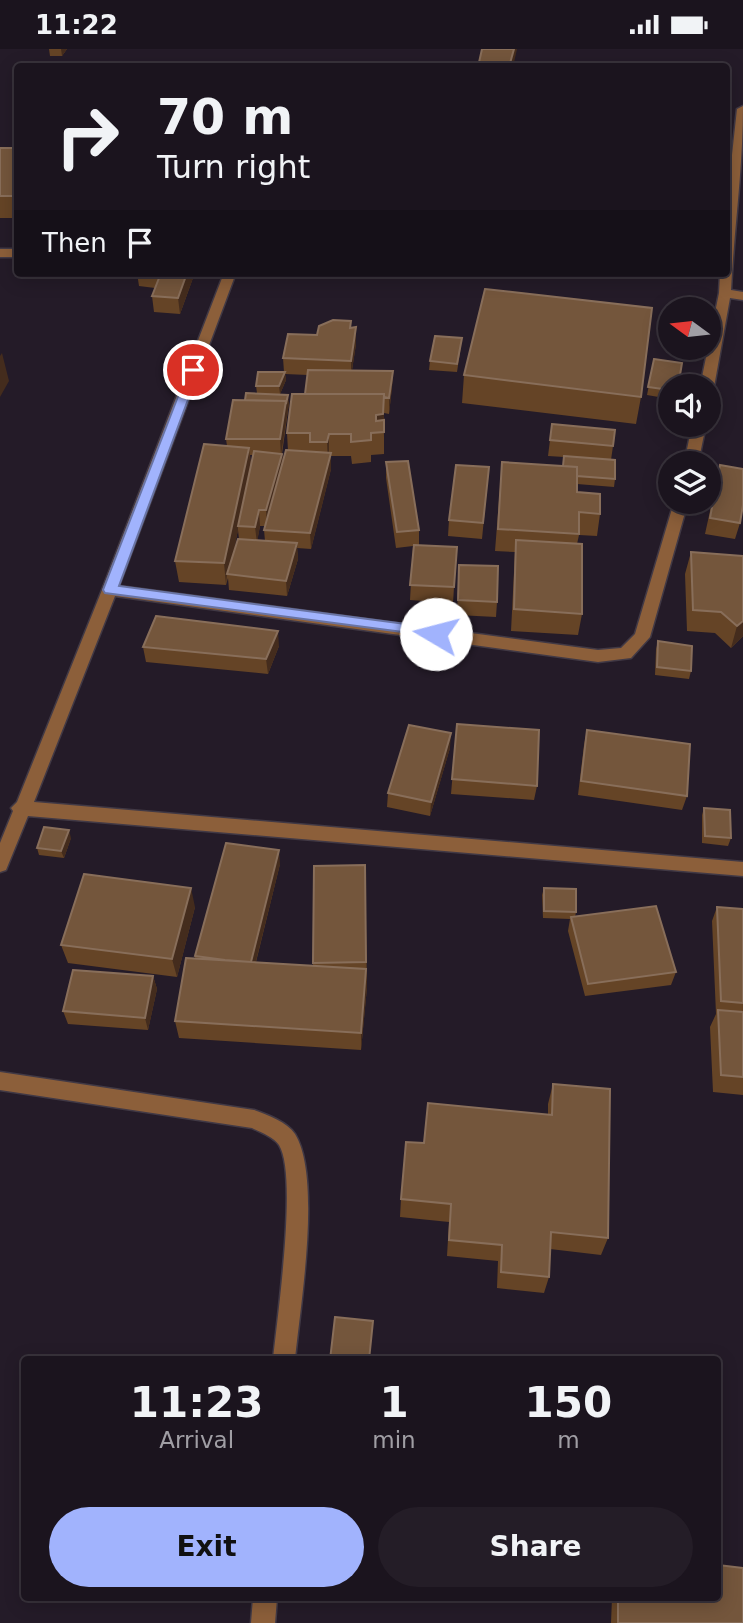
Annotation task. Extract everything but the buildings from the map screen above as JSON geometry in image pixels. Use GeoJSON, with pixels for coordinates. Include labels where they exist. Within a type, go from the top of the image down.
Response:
{"type":"FeatureCollection","features":[{"type":"Feature","properties":{"kind":"street"},"geometry":{"type":"LineString","coordinates":[[730,233],[743,109]]}},
{"type":"Feature","properties":{"kind":"street"},"geometry":{"type":"LineString","coordinates":[[0,865],[20,808],[110,590],[228,277]]}},
{"type":"Feature","properties":{"kind":"street"},"geometry":{"type":"LineString","coordinates":[[710,374],[726,293],[726,277]]}},
{"type":"Feature","properties":{"kind":"street"},"geometry":{"type":"LineString","coordinates":[[726,293],[743,296]]}},
{"type":"Feature","properties":{"kind":"street"},"geometry":{"type":"LineString","coordinates":[[110,590],[598,656],[625,654],[642,637],[678,514]]}},
{"type":"Feature","properties":{"kind":"street"},"geometry":{"type":"LineString","coordinates":[[20,808],[743,869]]}},
{"type":"Feature","properties":{"kind":"street"},"geometry":{"type":"LineString","coordinates":[[0,1081],[254,1119],[273,1128],[289,1141],[298,1180],[284,1356]]}},
{"type":"Feature","properties":{"kind":"street"},"geometry":{"type":"LineString","coordinates":[[262,1623],[265,1601]]}},
{"type":"Feature","properties":{"kind":"route"},"geometry":{"type":"LineString","coordinates":[[193,370],[110,590],[436,634]]}}]}
